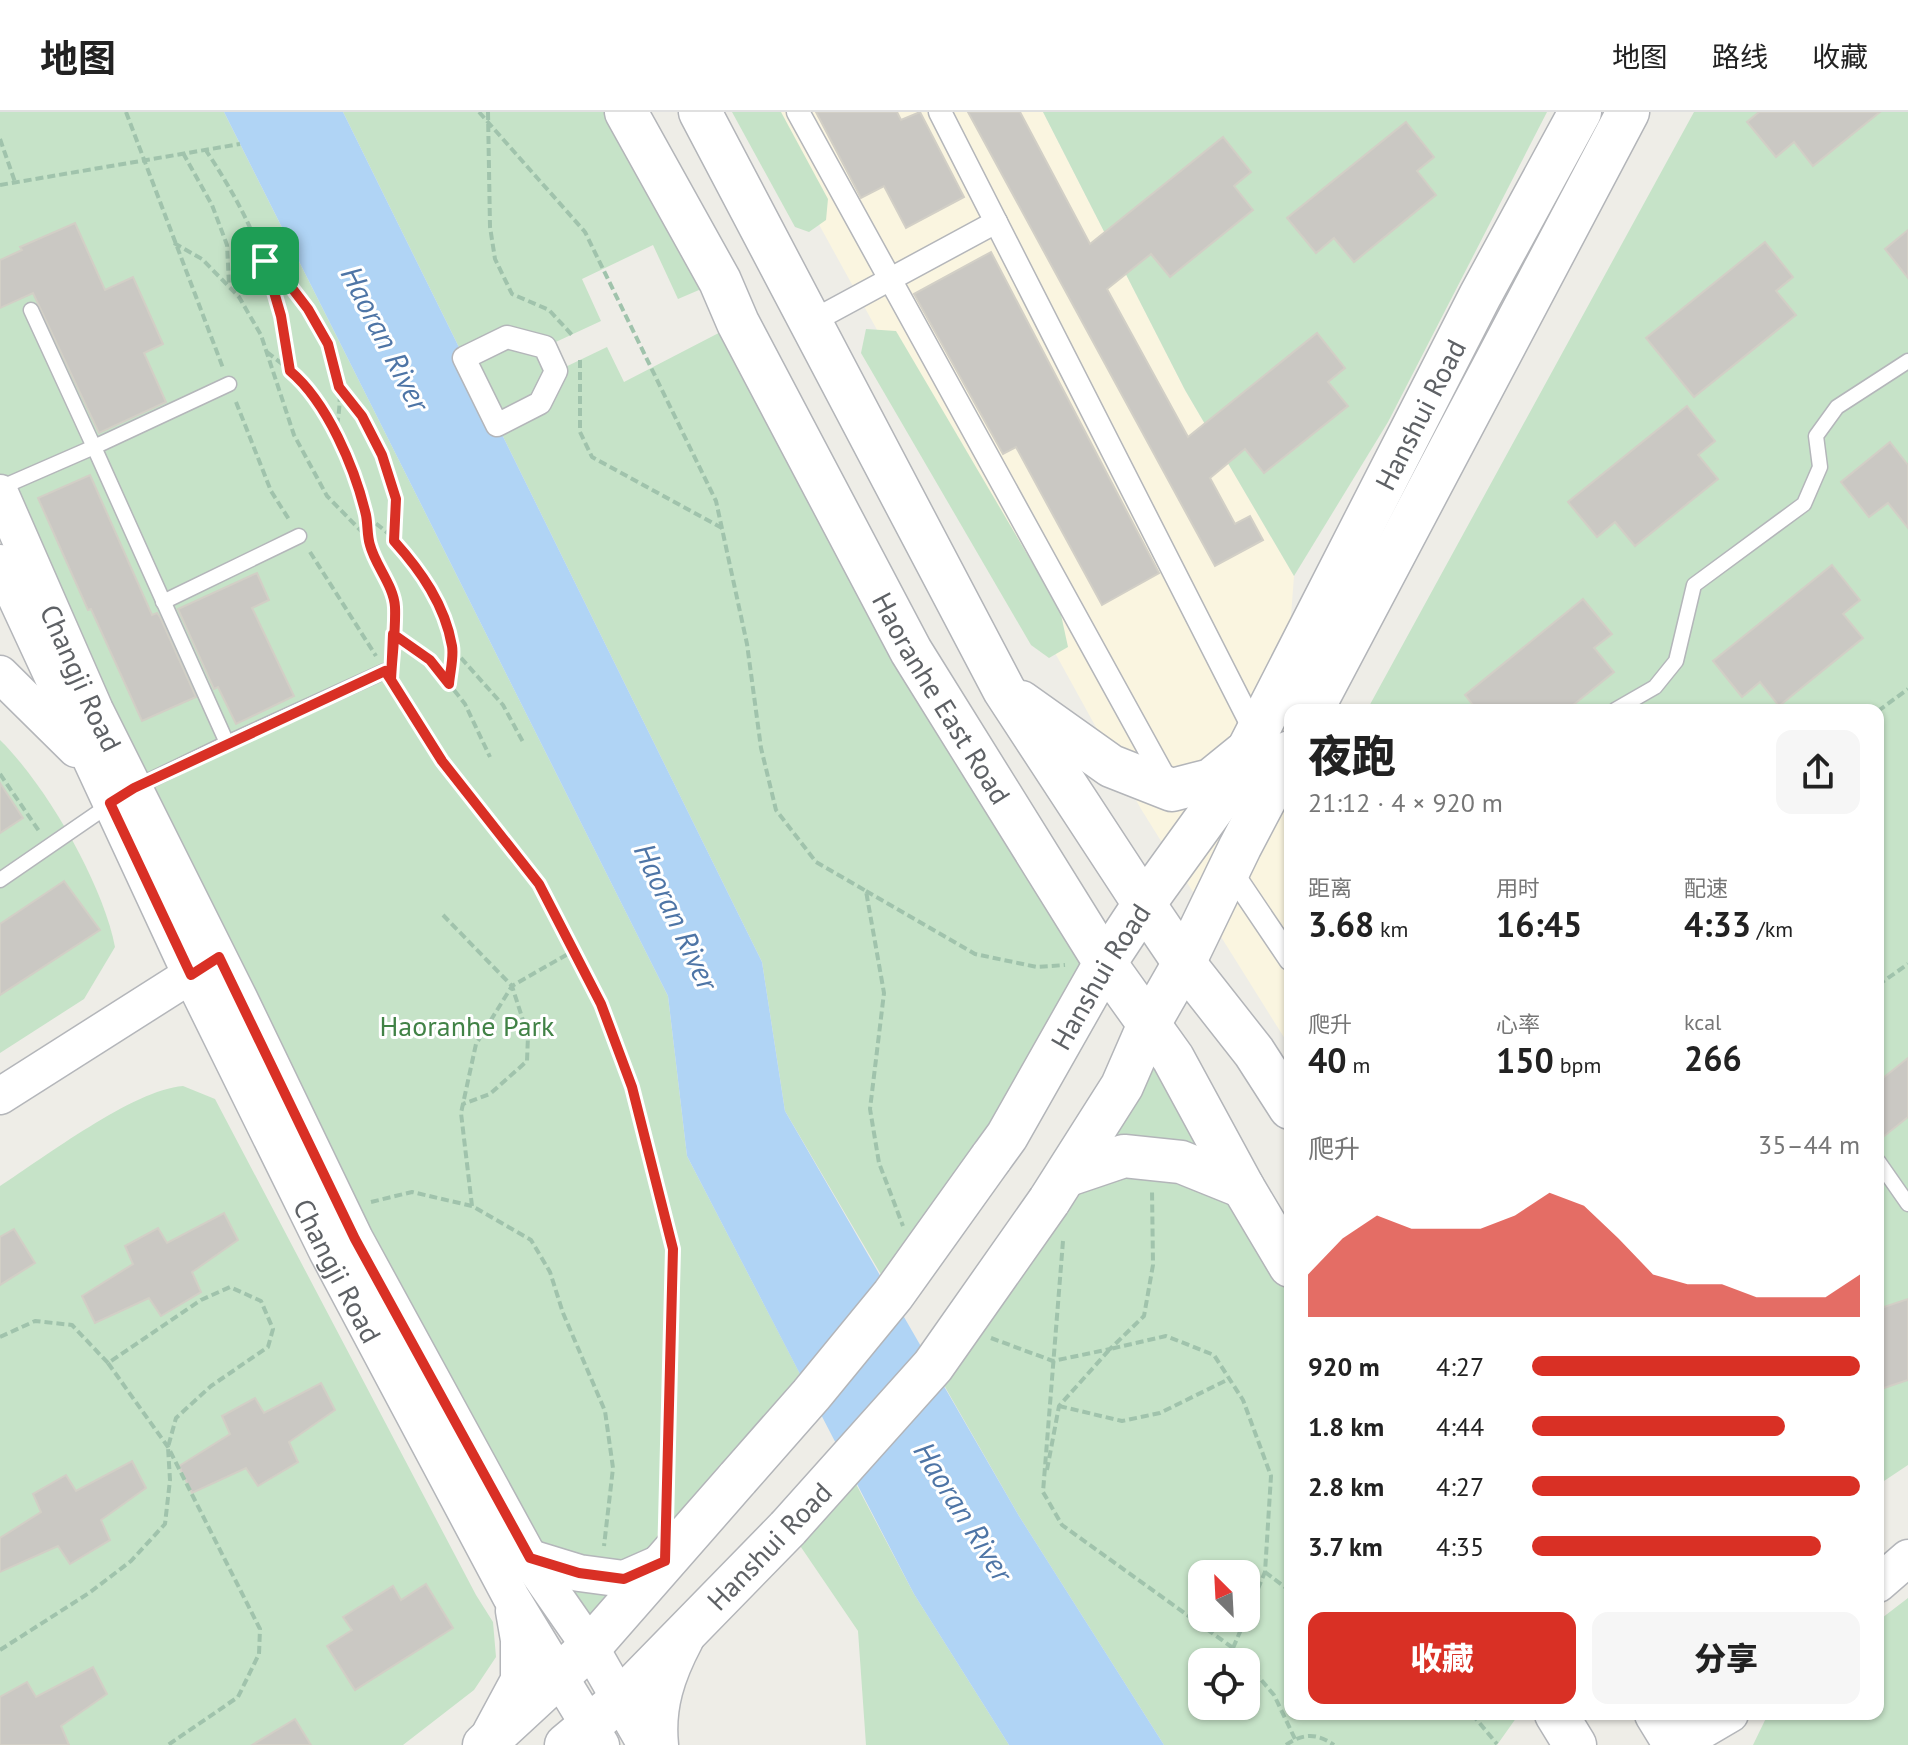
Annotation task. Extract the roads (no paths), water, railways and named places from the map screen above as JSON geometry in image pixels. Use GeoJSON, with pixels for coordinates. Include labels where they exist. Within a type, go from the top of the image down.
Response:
{"type":"FeatureCollection","features":[{"type":"Feature","properties":{"kind":"main road","name":"Haoranhe East Road"},"geometry":{"type":"LineString","coordinates":[[626,112],[720,281],[738,323],[911,651],[1105,963],[1173,1058],[1284,1256]]}},
{"type":"Feature","properties":{"kind":"main road","name":"Haoranhe East Road"},"geometry":{"type":"LineString","coordinates":[[700,112],[1004,690],[1184,963],[1254,1052],[1284,1099]]}},
{"type":"Feature","properties":{"kind":"main road","name":"Hanshui Road"},"geometry":{"type":"LineString","coordinates":[[1295,704],[1480,296],[1580,112]]}},
{"type":"Feature","properties":{"kind":"main road","name":"Hanshui Road"},"geometry":{"type":"LineString","coordinates":[[1315,704],[1628,112]]}},
{"type":"Feature","properties":{"kind":"main road"},"geometry":{"type":"LineString","coordinates":[[1004,690],[1111,766],[1172,790],[1211,780],[1274,750]]}},
{"type":"Feature","properties":{"kind":"main road","name":"Hanshui Road"},"geometry":{"type":"LineString","coordinates":[[586,1738],[788,1528],[933,1366],[1060,1204],[1230,870],[1284,728]]}},
{"type":"Feature","properties":{"kind":"main road","name":"Hanshui Road"},"geometry":{"type":"LineString","coordinates":[[484,1745],[590,1647],[811,1395],[893,1295],[1007,1136],[1105,963],[1144,904],[1230,785],[1274,750]]}},
{"type":"Feature","properties":{"kind":"main road"},"geometry":{"type":"LineString","coordinates":[[1060,1204],[1124,1156],[1181,1162],[1243,1187]]}},
{"type":"Feature","properties":{"kind":"main road"},"geometry":{"type":"LineString","coordinates":[[1560,1720],[1575,1745]]}},
{"type":"Feature","properties":{"kind":"main road"},"geometry":{"type":"LineString","coordinates":[[1660,1720],[1676,1745]]}},
{"type":"Feature","properties":{"kind":"street"},"geometry":{"type":"LineString","coordinates":[[798,112],[1172,790]]}},
{"type":"Feature","properties":{"kind":"street"},"geometry":{"type":"LineString","coordinates":[[940,112],[1274,750]]}},
{"type":"Feature","properties":{"kind":"street"},"geometry":{"type":"LineString","coordinates":[[811,322],[996,222]]}},
{"type":"Feature","properties":{"kind":"street","name":"Changji Road"},"geometry":{"type":"LineString","coordinates":[[0,491],[95,710],[122,796],[205,966],[327,1251],[511,1597],[560,1675],[586,1738]]}},
{"type":"Feature","properties":{"kind":"street","name":"Changji Road"},"geometry":{"type":"LineString","coordinates":[[0,563],[93,765],[122,796]]}},
{"type":"Feature","properties":{"kind":"street"},"geometry":{"type":"LineString","coordinates":[[0,674],[93,765]]}},
{"type":"Feature","properties":{"kind":"street"},"geometry":{"type":"LineString","coordinates":[[1230,870],[1284,950]]}},
{"type":"Feature","properties":{"kind":"street"},"geometry":{"type":"LineString","coordinates":[[0,1096],[205,966]]}},
{"type":"Feature","properties":{"kind":"street","name":"Changji Road"},"geometry":{"type":"LineString","coordinates":[[205,966],[530,1558],[590,1647],[646,1745]]}},
{"type":"Feature","properties":{"kind":"street"},"geometry":{"type":"LineString","coordinates":[[530,1558],[579,1573],[624,1579],[665,1561]]}},
{"type":"Feature","properties":{"kind":"street"},"geometry":{"type":"LineString","coordinates":[[1884,1579],[1908,1558]]}},
{"type":"Feature","properties":{"kind":"street"},"geometry":{"type":"LineString","coordinates":[[484,1745],[519,1680],[519,1640],[511,1597]]}},
{"type":"Feature","properties":{"kind":"street"},"geometry":{"type":"LineString","coordinates":[[660,1745],[658,1721],[667,1674],[691,1627]]}},
{"type":"Feature","properties":{"kind":"street"},"geometry":{"type":"LineString","coordinates":[[1676,1745],[1720,1720]]}},
{"type":"Feature","properties":{"kind":"lane"},"geometry":{"type":"LineString","coordinates":[[31,310],[227,743]]}},
{"type":"Feature","properties":{"kind":"lane"},"geometry":{"type":"LineString","coordinates":[[1625,704],[1655,687],[1676,661],[1694,585],[1804,504],[1820,467],[1816,436],[1837,407],[1908,361]]}},
{"type":"Feature","properties":{"kind":"lane"},"geometry":{"type":"LineString","coordinates":[[0,491],[229,384]]}},
{"type":"Feature","properties":{"kind":"lane"},"geometry":{"type":"LineString","coordinates":[[163,602],[299,536]]}},
{"type":"Feature","properties":{"kind":"lane"},"geometry":{"type":"LineString","coordinates":[[0,880],[122,796],[227,743],[388,675]]}},
{"type":"Feature","properties":{"kind":"lane"},"geometry":{"type":"LineString","coordinates":[[1884,1170],[1908,1204]]}},
{"type":"Feature","properties":{"kind":"water","name":"Haoran River"},"geometry":{"type":"Polygon","coordinates":[[[224,112],[343,112],[762,962],[785,1111],[1019,1516],[1164,1745],[1009,1745],[914,1594],[687,1156],[668,996],[224,112]]]}},
{"type":"Feature","properties":{"kind":"park label","name":"Haoranhe Park"},"geometry":{"type":"Point","coordinates":[467,1025]}}]}
